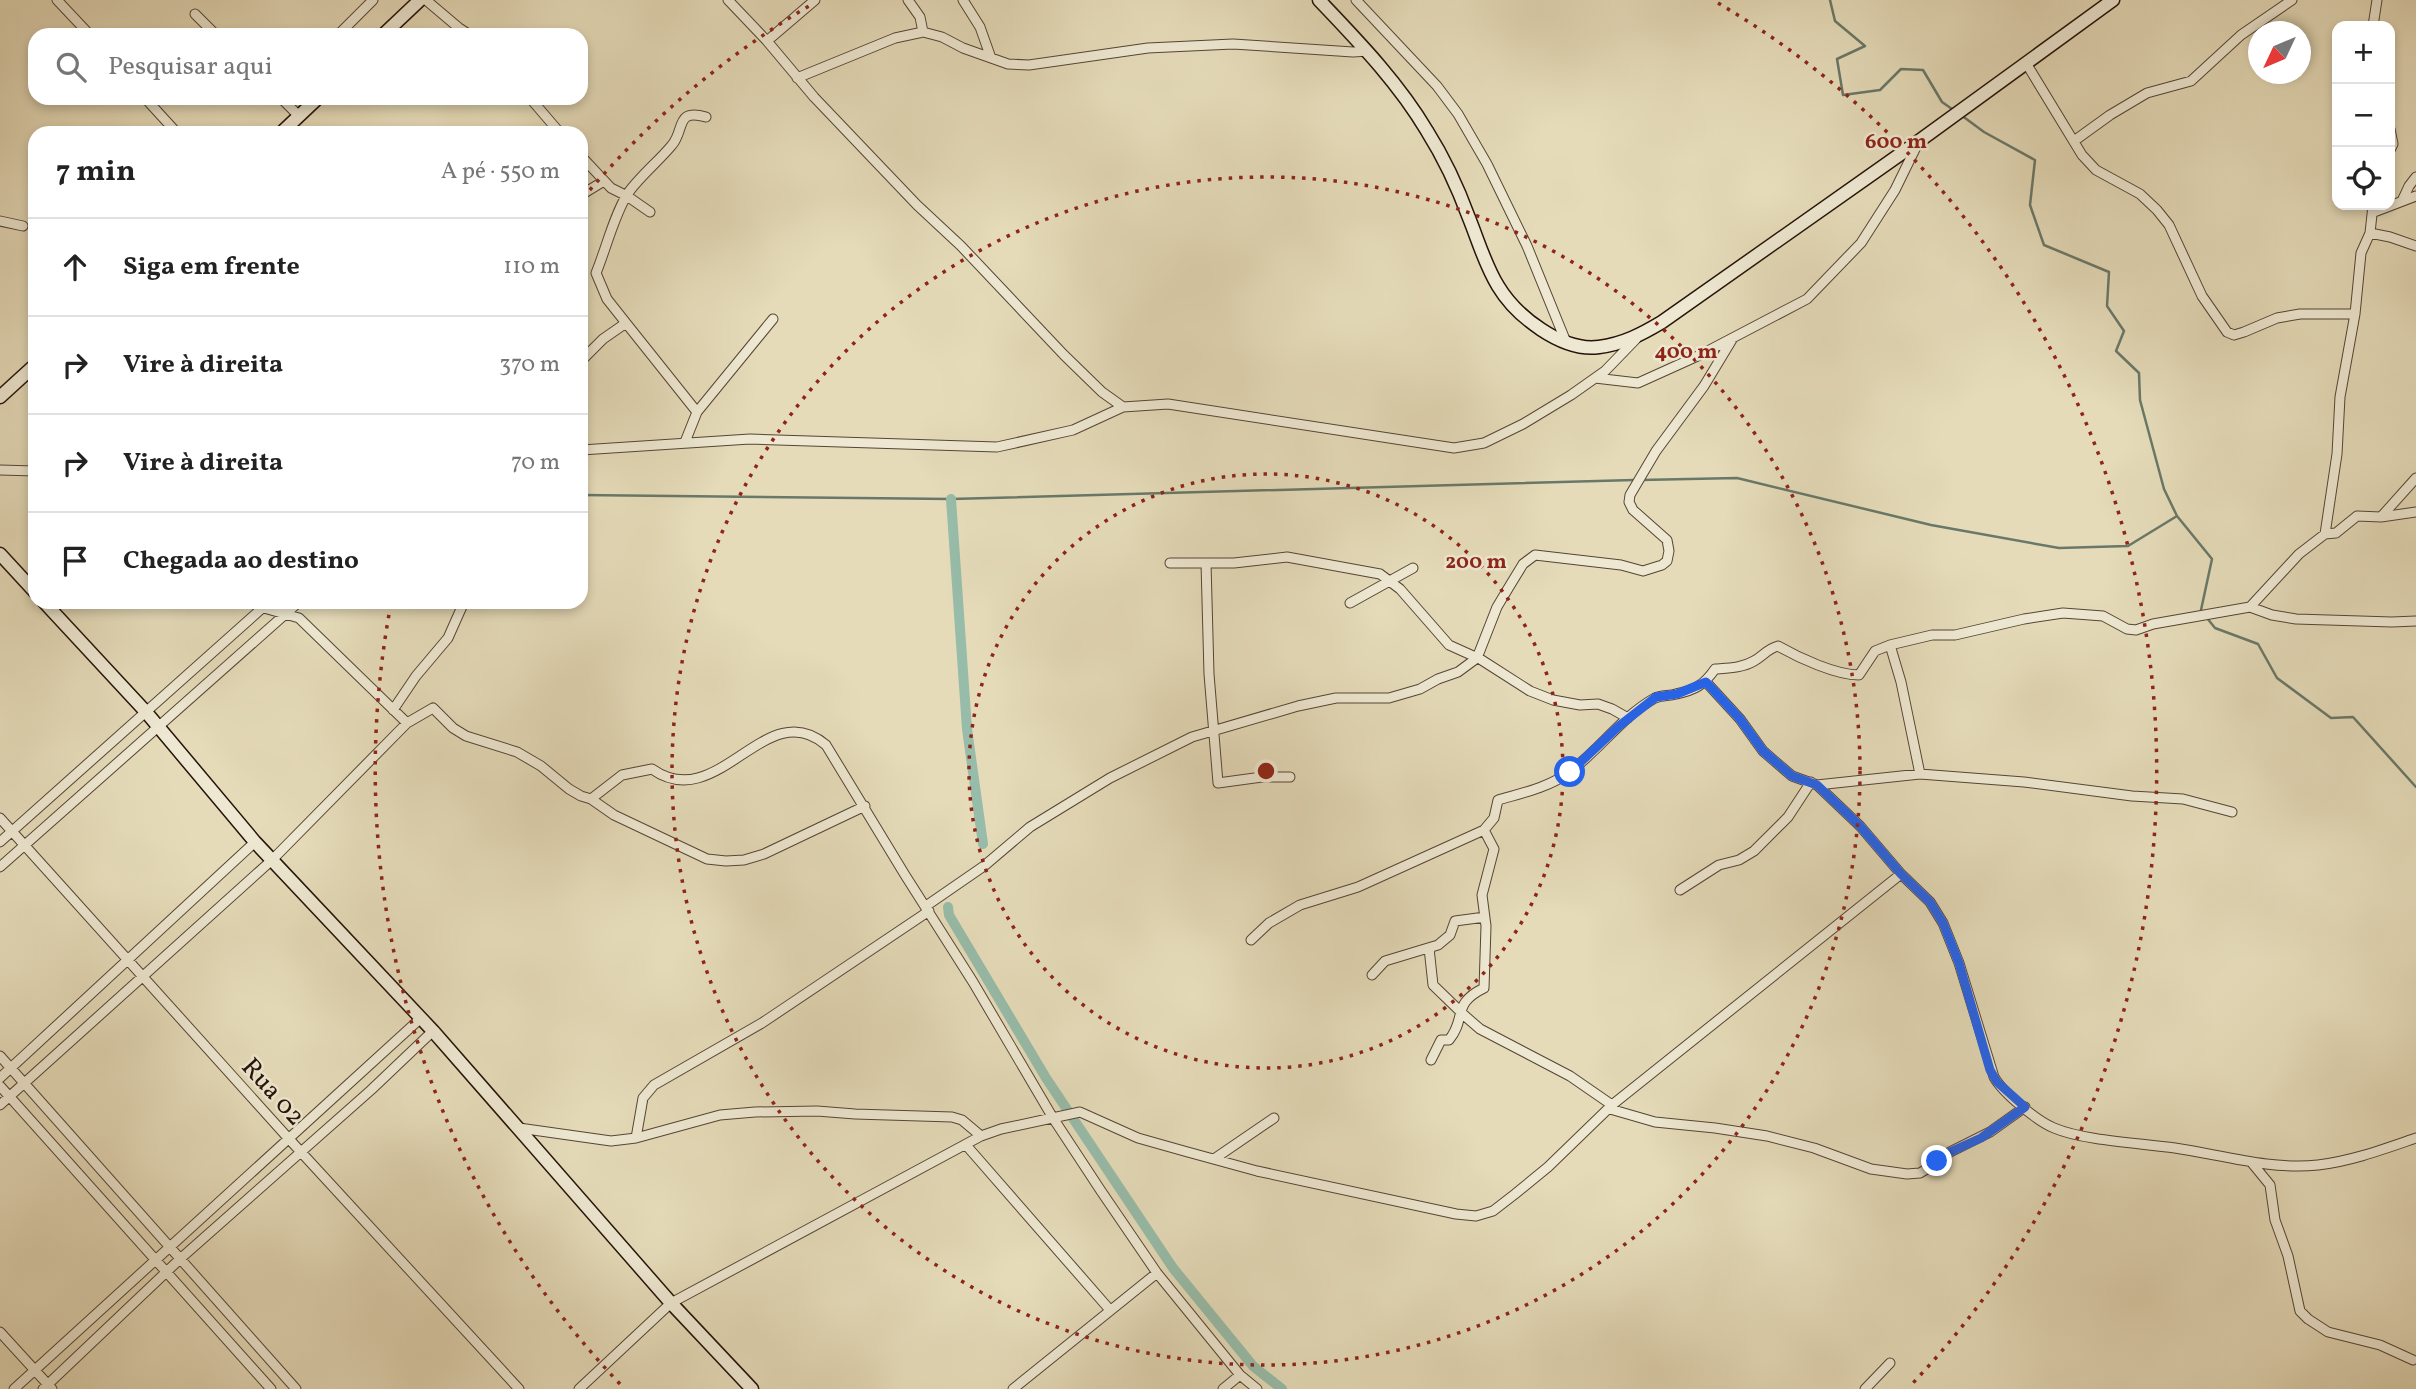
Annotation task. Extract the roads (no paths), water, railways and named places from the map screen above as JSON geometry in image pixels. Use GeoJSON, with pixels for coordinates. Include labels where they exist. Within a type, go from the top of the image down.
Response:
{"type":"FeatureCollection","features":[{"type":"Feature","properties":{"kind":"main road"},"geometry":{"type":"LineString","coordinates":[[390,28],[420,0]]}},
{"type":"Feature","properties":{"kind":"main road"},"geometry":{"type":"LineString","coordinates":[[1319,0],[1368,51],[1428,132],[1454,181],[1499,287],[1523,316],[1544,332],[1566,342],[1596,348],[1637,337],[1662,322],[2113,0]]}},
{"type":"Feature","properties":{"kind":"main road"},"geometry":{"type":"LineString","coordinates":[[288,126],[311,105]]}},
{"type":"Feature","properties":{"kind":"main road"},"geometry":{"type":"LineString","coordinates":[[0,397],[28,371]]}},
{"type":"Feature","properties":{"kind":"main road"},"geometry":{"type":"LineString","coordinates":[[0,554],[28,584]]}},
{"type":"Feature","properties":{"kind":"main road"},"geometry":{"type":"LineString","coordinates":[[50,609],[146,712],[255,842],[433,1031],[671,1303],[752,1389]]}},
{"type":"Feature","properties":{"kind":"street"},"geometry":{"type":"LineString","coordinates":[[57,0],[83,28]]}},
{"type":"Feature","properties":{"kind":"street"},"geometry":{"type":"LineString","coordinates":[[345,28],[373,0]]}},
{"type":"Feature","properties":{"kind":"street"},"geometry":{"type":"LineString","coordinates":[[426,0],[460,28]]}},
{"type":"Feature","properties":{"kind":"street"},"geometry":{"type":"LineString","coordinates":[[728,0],[797,78],[1054,345],[1102,392],[1123,407]]}},
{"type":"Feature","properties":{"kind":"street"},"geometry":{"type":"LineString","coordinates":[[767,41],[816,0]]}},
{"type":"Feature","properties":{"kind":"street"},"geometry":{"type":"LineString","coordinates":[[1356,0],[1437,86],[1458,114],[1487,164],[1527,246],[1566,342]]}},
{"type":"Feature","properties":{"kind":"street"},"geometry":{"type":"LineString","coordinates":[[2074,141],[2147,93],[2191,81],[2241,35],[2292,0]]}},
{"type":"Feature","properties":{"kind":"street"},"geometry":{"type":"LineString","coordinates":[[2374,21],[2377,0]]}},
{"type":"Feature","properties":{"kind":"street"},"geometry":{"type":"LineString","coordinates":[[967,1],[991,58]]}},
{"type":"Feature","properties":{"kind":"street"},"geometry":{"type":"LineString","coordinates":[[914,2],[923,32]]}},
{"type":"Feature","properties":{"kind":"street"},"geometry":{"type":"LineString","coordinates":[[195,14],[209,28]]}},
{"type":"Feature","properties":{"kind":"street"},"geometry":{"type":"LineString","coordinates":[[797,78],[895,38],[923,32],[1008,64],[1029,65],[1148,48],[1233,44],[1368,51]]}},
{"type":"Feature","properties":{"kind":"street"},"geometry":{"type":"LineString","coordinates":[[2026,63],[2082,155],[2096,170],[2120,181],[2157,210],[2169,225],[2202,296],[2227,332],[2234,335],[2277,318],[2300,314],[2355,314]]}},
{"type":"Feature","properties":{"kind":"street"},"geometry":{"type":"LineString","coordinates":[[151,105],[171,126]]}},
{"type":"Feature","properties":{"kind":"street"},"geometry":{"type":"LineString","coordinates":[[288,105],[299,116]]}},
{"type":"Feature","properties":{"kind":"street"},"geometry":{"type":"LineString","coordinates":[[536,105],[554,126]]}},
{"type":"Feature","properties":{"kind":"street"},"geometry":{"type":"LineString","coordinates":[[697,412],[607,299],[596,273],[627,195],[673,144],[684,118],[696,114],[706,117]]}},
{"type":"Feature","properties":{"kind":"street"},"geometry":{"type":"LineString","coordinates":[[1595,378],[1638,383],[1807,299],[1861,243],[1895,190],[1924,137]]}},
{"type":"Feature","properties":{"kind":"street"},"geometry":{"type":"LineString","coordinates":[[588,164],[611,188],[627,195],[650,212]]}},
{"type":"Feature","properties":{"kind":"street"},"geometry":{"type":"LineString","coordinates":[[2402,201],[2416,177]]}},
{"type":"Feature","properties":{"kind":"street"},"geometry":{"type":"LineString","coordinates":[[588,191],[604,181]]}},
{"type":"Feature","properties":{"kind":"street"},"geometry":{"type":"LineString","coordinates":[[2395,203],[2416,196]]}},
{"type":"Feature","properties":{"kind":"street"},"geometry":{"type":"LineString","coordinates":[[2325,534],[2337,454],[2340,397],[2355,314],[2361,253],[2371,233],[2374,210]]}},
{"type":"Feature","properties":{"kind":"street"},"geometry":{"type":"LineString","coordinates":[[0,220],[23,226]]}},
{"type":"Feature","properties":{"kind":"street"},"geometry":{"type":"LineString","coordinates":[[2371,233],[2416,246]]}},
{"type":"Feature","properties":{"kind":"street"},"geometry":{"type":"LineString","coordinates":[[685,442],[697,412],[772,319]]}},
{"type":"Feature","properties":{"kind":"street"},"geometry":{"type":"LineString","coordinates":[[588,354],[603,339],[626,323]]}},
{"type":"Feature","properties":{"kind":"street"},"geometry":{"type":"LineString","coordinates":[[588,449],[750,439],[998,447],[1073,430],[1123,407],[1168,404],[1454,448],[1483,443],[1571,395],[1605,371],[1637,337]]}},
{"type":"Feature","properties":{"kind":"street"},"geometry":{"type":"LineString","coordinates":[[636,1138],[643,1098],[654,1085],[742,1036],[928,908],[1030,827],[1088,790],[1148,758],[1213,729],[1336,698],[1389,698],[1420,689],[1458,672],[1477,658],[1508,587],[1523,564],[1535,555],[1621,565],[1643,571],[1662,565],[1667,561],[1669,551],[1667,540],[1633,510],[1629,502],[1630,495],[1656,451],[1704,386],[1733,338]]}},
{"type":"Feature","properties":{"kind":"street"},"geometry":{"type":"LineString","coordinates":[[1,469],[28,471]]}},
{"type":"Feature","properties":{"kind":"street"},"geometry":{"type":"LineString","coordinates":[[2381,517],[2416,478]]}},
{"type":"Feature","properties":{"kind":"street"},"geometry":{"type":"LineString","coordinates":[[2250,607],[2299,554],[2325,534],[2336,533],[2357,516],[2381,517],[2416,512]]}},
{"type":"Feature","properties":{"kind":"street"},"geometry":{"type":"LineString","coordinates":[[1170,563],[1299,558],[1380,574],[1391,580],[1448,645],[1477,658],[1530,691],[1553,700],[1580,705],[1598,704],[1628,718]]}},
{"type":"Feature","properties":{"kind":"street"},"geometry":{"type":"LineString","coordinates":[[1206,563],[1209,674],[1218,783],[1262,777],[1290,777]]}},
{"type":"Feature","properties":{"kind":"street"},"geometry":{"type":"LineString","coordinates":[[1350,603],[1413,568]]}},
{"type":"Feature","properties":{"kind":"street"},"geometry":{"type":"LineString","coordinates":[[1251,940],[1269,923],[1300,905],[1358,887],[1485,830],[1494,818],[1498,800],[1553,782],[1570,772],[1628,718],[1656,697],[1677,694],[1706,682],[1715,669],[1741,666],[1754,661],[1770,648],[1778,646],[1805,661],[1859,675],[1875,651],[1890,645],[1932,635],[1955,635],[2063,613],[2103,617],[2127,629],[2136,630],[2153,624],[2250,607],[2272,615],[2296,618],[2416,621]]}},
{"type":"Feature","properties":{"kind":"street"},"geometry":{"type":"LineString","coordinates":[[0,842],[262,609]]}},
{"type":"Feature","properties":{"kind":"street"},"geometry":{"type":"LineString","coordinates":[[275,609],[299,618],[407,723]]}},
{"type":"Feature","properties":{"kind":"street"},"geometry":{"type":"LineString","coordinates":[[0,867],[95,780],[291,609]]}},
{"type":"Feature","properties":{"kind":"street"},"geometry":{"type":"LineString","coordinates":[[393,710],[416,676],[448,638],[461,609]]}},
{"type":"Feature","properties":{"kind":"street"},"geometry":{"type":"LineString","coordinates":[[1890,645],[1901,682],[1920,774]]}},
{"type":"Feature","properties":{"kind":"street"},"geometry":{"type":"LineString","coordinates":[[1706,682],[1740,719],[1763,751],[1792,776],[1814,784],[1860,826],[1901,874],[1930,902],[1943,923],[1973,1007],[1990,1070],[1997,1082],[2053,1128],[2071,1134],[2178,1148],[2252,1163],[2316,1165],[2337,1162],[2416,1138]]}},
{"type":"Feature","properties":{"kind":"street"},"geometry":{"type":"LineString","coordinates":[[0,1105],[272,860],[407,723],[433,708],[453,728],[466,736],[517,752],[541,766],[569,789],[591,799],[614,815],[707,859],[726,862],[764,854],[865,807]]}},
{"type":"Feature","properties":{"kind":"street"},"geometry":{"type":"LineString","coordinates":[[591,799],[622,775],[652,769],[674,780],[697,780],[775,736],[789,733],[816,736],[826,745],[928,908],[1053,1118],[1157,1273],[1240,1375],[1257,1389]]}},
{"type":"Feature","properties":{"kind":"street"},"geometry":{"type":"LineString","coordinates":[[1680,890],[1708,872],[1746,857],[1788,817],[1814,784],[1920,774],[2183,799],[2232,812]]}},
{"type":"Feature","properties":{"kind":"street","name":"Rua 02"},"geometry":{"type":"LineString","coordinates":[[0,818],[519,1389]]}},
{"type":"Feature","properties":{"kind":"street"},"geometry":{"type":"LineString","coordinates":[[1432,1060],[1441,1040],[1449,1040],[1456,1032],[1464,1001],[1472,993],[1484,988],[1485,916],[1482,895],[1494,849],[1485,830]]}},
{"type":"Feature","properties":{"kind":"street"},"geometry":{"type":"LineString","coordinates":[[0,1078],[255,842]]}},
{"type":"Feature","properties":{"kind":"street"},"geometry":{"type":"LineString","coordinates":[[579,1389],[671,1303],[981,1136],[1080,1112],[1138,1138],[1415,1207],[1476,1216],[1493,1210],[1515,1194],[1611,1107],[1901,874]]}},
{"type":"Feature","properties":{"kind":"street"},"geometry":{"type":"LineString","coordinates":[[1372,975],[1385,961],[1438,946],[1450,935],[1455,921],[1485,916]]}},
{"type":"Feature","properties":{"kind":"street"},"geometry":{"type":"LineString","coordinates":[[1429,948],[1433,985],[1480,1029],[1570,1076],[1611,1107],[1655,1122],[1767,1136],[1814,1148],[1871,1169],[1907,1174],[1920,1173],[1950,1152],[1990,1132],[2025,1107]]}},
{"type":"Feature","properties":{"kind":"street"},"geometry":{"type":"LineString","coordinates":[[13,1389],[421,1018]]}},
{"type":"Feature","properties":{"kind":"street"},"geometry":{"type":"LineString","coordinates":[[0,1332],[48,1387],[180,1259],[433,1031]]}},
{"type":"Feature","properties":{"kind":"street"},"geometry":{"type":"LineString","coordinates":[[0,1056],[296,1389]]}},
{"type":"Feature","properties":{"kind":"street"},"geometry":{"type":"LineString","coordinates":[[0,1086],[269,1388],[282,1375]]}},
{"type":"Feature","properties":{"kind":"street"},"geometry":{"type":"LineString","coordinates":[[519,1128],[611,1140],[636,1138],[720,1115],[777,1111],[952,1117],[962,1121],[981,1136]]}},
{"type":"Feature","properties":{"kind":"street"},"geometry":{"type":"LineString","coordinates":[[1214,1159],[1274,1118]]}},
{"type":"Feature","properties":{"kind":"street"},"geometry":{"type":"LineString","coordinates":[[966,1145],[1110,1310]]}},
{"type":"Feature","properties":{"kind":"street"},"geometry":{"type":"LineString","coordinates":[[2252,1163],[2268,1179],[2275,1220],[2288,1256],[2300,1311],[2328,1332],[2379,1345],[2413,1360]]}},
{"type":"Feature","properties":{"kind":"street"},"geometry":{"type":"LineString","coordinates":[[2268,1179],[2276,1163]]}},
{"type":"Feature","properties":{"kind":"street"},"geometry":{"type":"LineString","coordinates":[[1013,1389],[1157,1273]]}},
{"type":"Feature","properties":{"kind":"street"},"geometry":{"type":"LineString","coordinates":[[1865,1389],[1890,1363]]}},
{"type":"Feature","properties":{"kind":"street"},"geometry":{"type":"LineString","coordinates":[[1223,1389],[1240,1375]]}},
{"type":"Feature","properties":{"kind":"waterway"},"geometry":{"type":"LineString","coordinates":[[1830,0],[1835,21],[1865,46],[1837,59],[1843,95],[1880,90],[1901,69],[1923,70],[1942,102],[1952,109]]}},
{"type":"Feature","properties":{"kind":"waterway"},"geometry":{"type":"LineString","coordinates":[[1961,115],[1984,132],[2035,160],[2030,205],[2044,245],[2109,272],[2107,306],[2124,331],[2116,351],[2139,373],[2140,400],[2164,489],[2177,516],[2212,559],[2201,610],[2203,613]]}},
{"type":"Feature","properties":{"kind":"waterway"},"geometry":{"type":"LineString","coordinates":[[1641,480],[1737,478],[1931,525],[2059,548],[2128,546],[2177,516]]}},
{"type":"Feature","properties":{"kind":"waterway"},"geometry":{"type":"LineString","coordinates":[[588,495],[951,499],[1634,480]]}},
{"type":"Feature","properties":{"kind":"waterway"},"geometry":{"type":"LineString","coordinates":[[951,499],[967,729],[983,844]]}},
{"type":"Feature","properties":{"kind":"waterway"},"geometry":{"type":"LineString","coordinates":[[2207,618],[2215,628],[2258,644],[2277,678],[2331,718],[2353,717],[2416,787]]}},
{"type":"Feature","properties":{"kind":"waterway"},"geometry":{"type":"LineString","coordinates":[[948,907],[949,915],[1046,1078],[1173,1268],[1253,1366],[1282,1389]]}}]}
